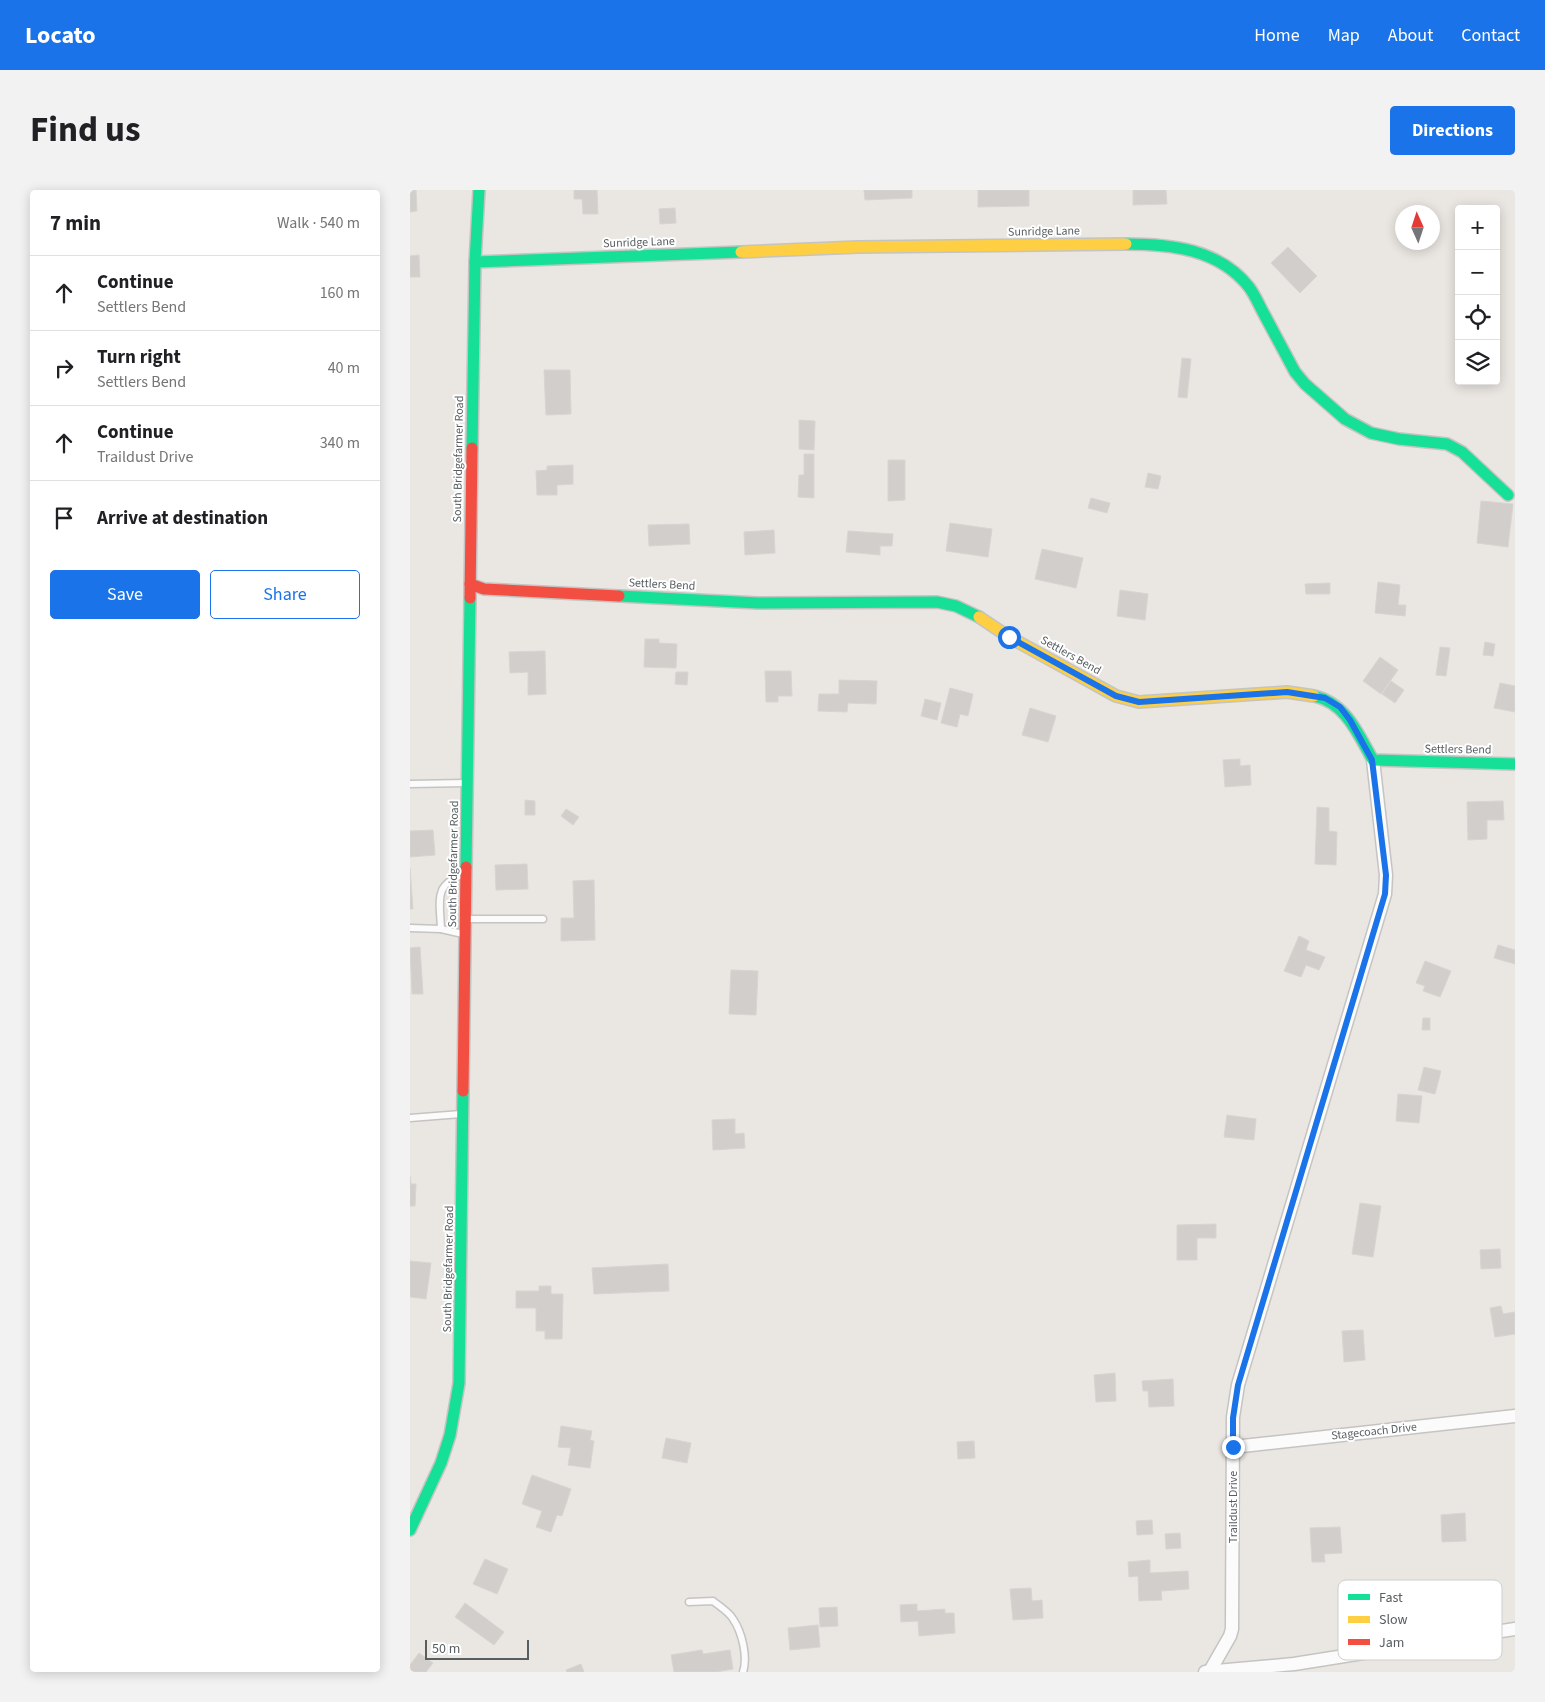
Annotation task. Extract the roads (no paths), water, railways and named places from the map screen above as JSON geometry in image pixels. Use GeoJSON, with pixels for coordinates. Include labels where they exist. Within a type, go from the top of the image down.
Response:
{"type":"FeatureCollection","features":[{"type":"Feature","properties":{"kind":"street","name":"South Bridgefarmer Road"},"geometry":{"type":"LineString","coordinates":[[410,1530],[441,1463],[450,1435],[460,1383],[475,262],[479,190]]}},
{"type":"Feature","properties":{"kind":"street","name":"Sunridge Lane"},"geometry":{"type":"LineString","coordinates":[[475,262],[858,247],[1152,244],[1186,248],[1213,258],[1235,272],[1250,288],[1295,372],[1305,384],[1345,419],[1371,433],[1399,439],[1447,444],[1462,452],[1508,495]]}},
{"type":"Feature","properties":{"kind":"street","name":"Settlers Bend"},"geometry":{"type":"LineString","coordinates":[[470,584],[484,589],[758,603],[937,602],[956,606],[981,618],[1009,637],[1116,696],[1139,702],[1287,692],[1325,698],[1340,707],[1350,720],[1372,760],[1515,764]]}},
{"type":"Feature","properties":{"kind":"street","name":"Traildust Drive"},"geometry":{"type":"LineString","coordinates":[[1207,1672],[1230,1636],[1232,1628],[1233,1418],[1238,1385],[1385,894],[1386,875],[1372,760]]}},
{"type":"Feature","properties":{"kind":"street","name":"Stagecoach Drive"},"geometry":{"type":"LineString","coordinates":[[1233,1447],[1515,1416]]}},
{"type":"Feature","properties":{"kind":"street"},"geometry":{"type":"LineString","coordinates":[[1502,1631],[1515,1629]]}},
{"type":"Feature","properties":{"kind":"street"},"geometry":{"type":"LineString","coordinates":[[1207,1672],[1294,1664],[1338,1657]]}},
{"type":"Feature","properties":{"kind":"lane"},"geometry":{"type":"LineString","coordinates":[[410,784],[468,784]]}},
{"type":"Feature","properties":{"kind":"lane"},"geometry":{"type":"LineString","coordinates":[[441,929],[440,901],[442,888],[453,878],[467,873]]}},
{"type":"Feature","properties":{"kind":"lane"},"geometry":{"type":"LineString","coordinates":[[466,919],[543,920]]}},
{"type":"Feature","properties":{"kind":"lane"},"geometry":{"type":"LineString","coordinates":[[410,928],[441,929],[466,934]]}},
{"type":"Feature","properties":{"kind":"lane"},"geometry":{"type":"LineString","coordinates":[[410,1118],[464,1114]]}},
{"type":"Feature","properties":{"kind":"lane"},"geometry":{"type":"LineString","coordinates":[[689,1602],[713,1601],[733,1619],[745,1653],[745,1666],[742,1672]]}}]}
